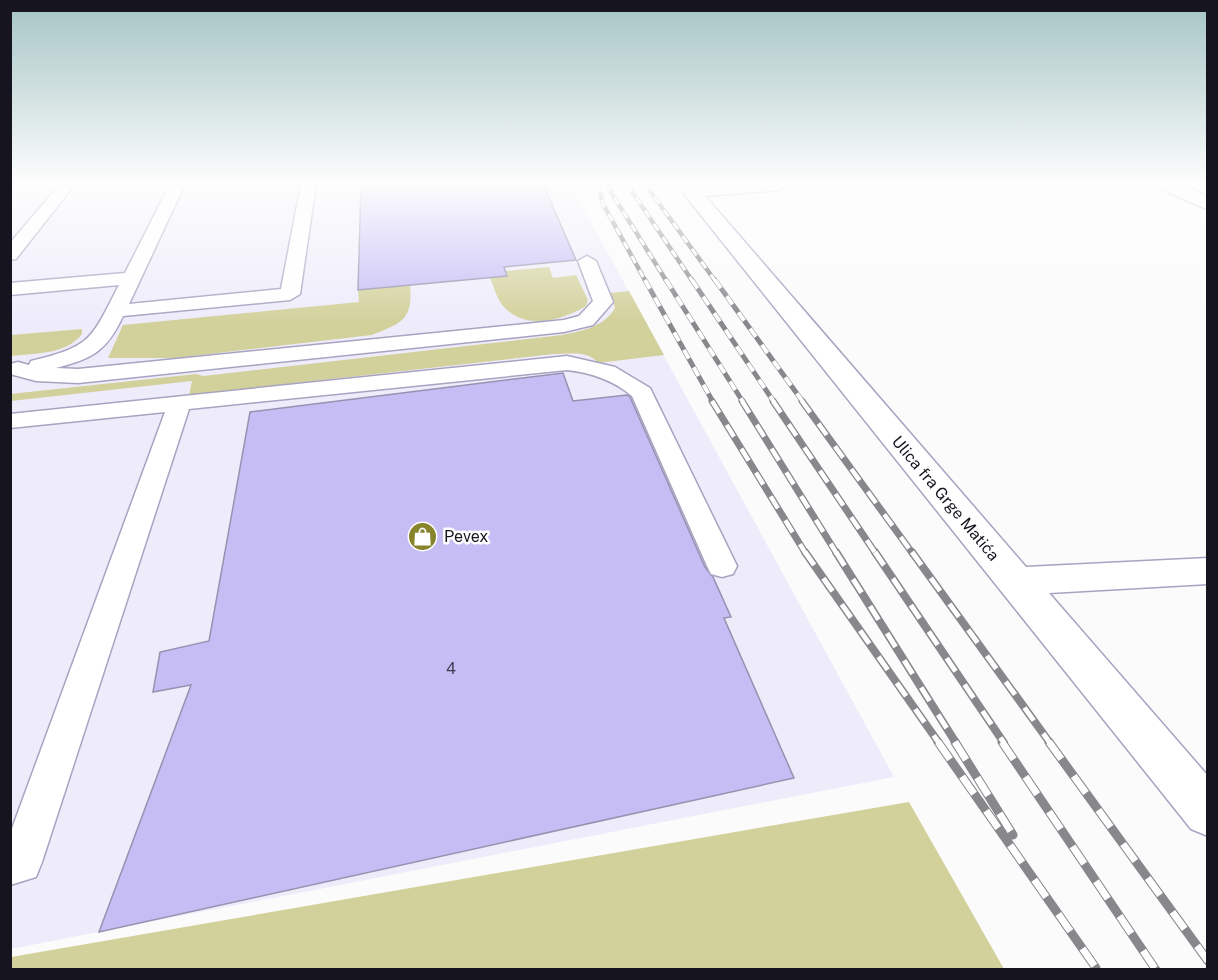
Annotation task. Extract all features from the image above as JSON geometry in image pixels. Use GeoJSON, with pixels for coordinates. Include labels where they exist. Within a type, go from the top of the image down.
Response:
{"type":"FeatureCollection","features":[{"type":"Feature","properties":{"kind":"street","name":"Ulica fra Grge Matića"},"geometry":{"type":"LineString","coordinates":[[723,230],[1208,813]]}},
{"type":"Feature","properties":{"kind":"street"},"geometry":{"type":"LineString","coordinates":[[1015,581],[1208,571]]}},
{"type":"Feature","properties":{"kind":"lane"},"geometry":{"type":"LineString","coordinates":[[10,255],[31,230]]}},
{"type":"Feature","properties":{"kind":"lane"},"geometry":{"type":"LineString","coordinates":[[62,362],[78,356],[103,337],[156,230]]}},
{"type":"Feature","properties":{"kind":"lane"},"geometry":{"type":"LineString","coordinates":[[117,311],[290,294],[301,230]]}},
{"type":"Feature","properties":{"kind":"lane"},"geometry":{"type":"LineString","coordinates":[[14,369],[36,374],[78,376],[196,362],[540,330],[586,321],[603,302],[587,261]]}},
{"type":"Feature","properties":{"kind":"lane"},"geometry":{"type":"LineString","coordinates":[[10,289],[133,278]]}},
{"type":"Feature","properties":{"kind":"lane"},"geometry":{"type":"LineString","coordinates":[[14,369],[62,362],[196,362]]}},
{"type":"Feature","properties":{"kind":"lane"},"geometry":{"type":"LineString","coordinates":[[10,421],[567,363],[595,367],[628,380],[642,393],[722,566]]}},
{"type":"Feature","properties":{"kind":"lane"},"geometry":{"type":"LineString","coordinates":[[10,864],[21,862],[179,405]]}},
{"type":"Feature","properties":{"kind":"shaded area"},"geometry":{"type":"Polygon","coordinates":[[[10,230],[595,230],[894,777],[11,949],[10,230]]]}},
{"type":"Feature","properties":{"kind":"shaded area"},"geometry":{"type":"Polygon","coordinates":[[[549,267],[553,278],[576,275],[588,300],[586,306],[567,315],[545,321],[523,319],[504,307],[490,278],[506,276],[505,271],[549,267]]]}},
{"type":"Feature","properties":{"kind":"shaded area"},"geometry":{"type":"Polygon","coordinates":[[[410,285],[410,306],[403,319],[372,335],[176,358],[108,358],[123,325],[359,302],[358,290],[410,285]]]}},
{"type":"Feature","properties":{"kind":"shaded area"},"geometry":{"type":"Polygon","coordinates":[[[629,291],[664,355],[598,363],[584,354],[554,354],[189,395],[192,381],[11,401],[10,394],[196,374],[203,376],[562,335],[599,324],[615,308],[610,293],[629,291]]]}},
{"type":"Feature","properties":{"kind":"shaded area"},"geometry":{"type":"Polygon","coordinates":[[[82,329],[82,334],[68,346],[49,352],[11,356],[11,335],[82,329]]]}},
{"type":"Feature","properties":{"kind":"shaded area"},"geometry":{"type":"Polygon","coordinates":[[[909,802],[1004,969],[11,969],[11,957],[909,802]]]}},
{"type":"Feature","properties":{"kind":"building"},"geometry":{"type":"Polygon","coordinates":[[[360,230],[563,230],[576,260],[504,267],[507,276],[358,290],[360,230]]]}},
{"type":"Feature","properties":{"kind":"building"},"geometry":{"type":"Polygon","coordinates":[[[563,373],[573,401],[627,395],[630,397],[705,567],[713,577],[731,617],[724,618],[794,778],[99,932],[191,685],[153,692],[160,652],[209,641],[250,412],[563,373]]]}},
{"type":"Feature","properties":{"kind":"railway"},"geometry":{"type":"LineString","coordinates":[[617,230],[646,282]]}},
{"type":"Feature","properties":{"kind":"railway"},"geometry":{"type":"LineString","coordinates":[[634,230],[667,282]]}},
{"type":"Feature","properties":{"kind":"railway"},"geometry":{"type":"LineString","coordinates":[[658,230],[693,282]]}},
{"type":"Feature","properties":{"kind":"railway"},"geometry":{"type":"LineString","coordinates":[[678,230],[716,282]]}},
{"type":"Feature","properties":{"kind":"railway"},"geometry":{"type":"LineString","coordinates":[[645,280],[713,402]]}},
{"type":"Feature","properties":{"kind":"railway"},"geometry":{"type":"LineString","coordinates":[[666,280],[743,402]]}},
{"type":"Feature","properties":{"kind":"railway"},"geometry":{"type":"LineString","coordinates":[[692,280],[774,402]]}},
{"type":"Feature","properties":{"kind":"railway"},"geometry":{"type":"LineString","coordinates":[[715,280],[803,402]]}},
{"type":"Feature","properties":{"kind":"railway"},"geometry":{"type":"LineString","coordinates":[[712,401],[806,554]]}},
{"type":"Feature","properties":{"kind":"railway"},"geometry":{"type":"LineString","coordinates":[[742,401],[837,554]]}},
{"type":"Feature","properties":{"kind":"railway"},"geometry":{"type":"LineString","coordinates":[[773,401],[876,554]]}},
{"type":"Feature","properties":{"kind":"railway"},"geometry":{"type":"LineString","coordinates":[[802,401],[913,554]]}},
{"type":"Feature","properties":{"kind":"railway"},"geometry":{"type":"LineString","coordinates":[[805,552],[939,743]]}},
{"type":"Feature","properties":{"kind":"railway"},"geometry":{"type":"LineString","coordinates":[[836,552],[956,743]]}},
{"type":"Feature","properties":{"kind":"railway"},"geometry":{"type":"LineString","coordinates":[[875,552],[1004,743]]}},
{"type":"Feature","properties":{"kind":"railway"},"geometry":{"type":"LineString","coordinates":[[912,552],[1050,743]]}},
{"type":"Feature","properties":{"kind":"railway"},"geometry":{"type":"LineString","coordinates":[[938,742],[1096,968]]}},
{"type":"Feature","properties":{"kind":"railway"},"geometry":{"type":"LineString","coordinates":[[955,742],[1013,835]]}},
{"type":"Feature","properties":{"kind":"railway"},"geometry":{"type":"LineString","coordinates":[[1002,742],[1156,970]]}},
{"type":"Feature","properties":{"kind":"railway"},"geometry":{"type":"LineString","coordinates":[[1049,742],[1208,961]]}},
{"type":"Feature","properties":{"kind":"place","name":"Pevex"},"geometry":{"type":"Point","coordinates":[423,536]}}]}
